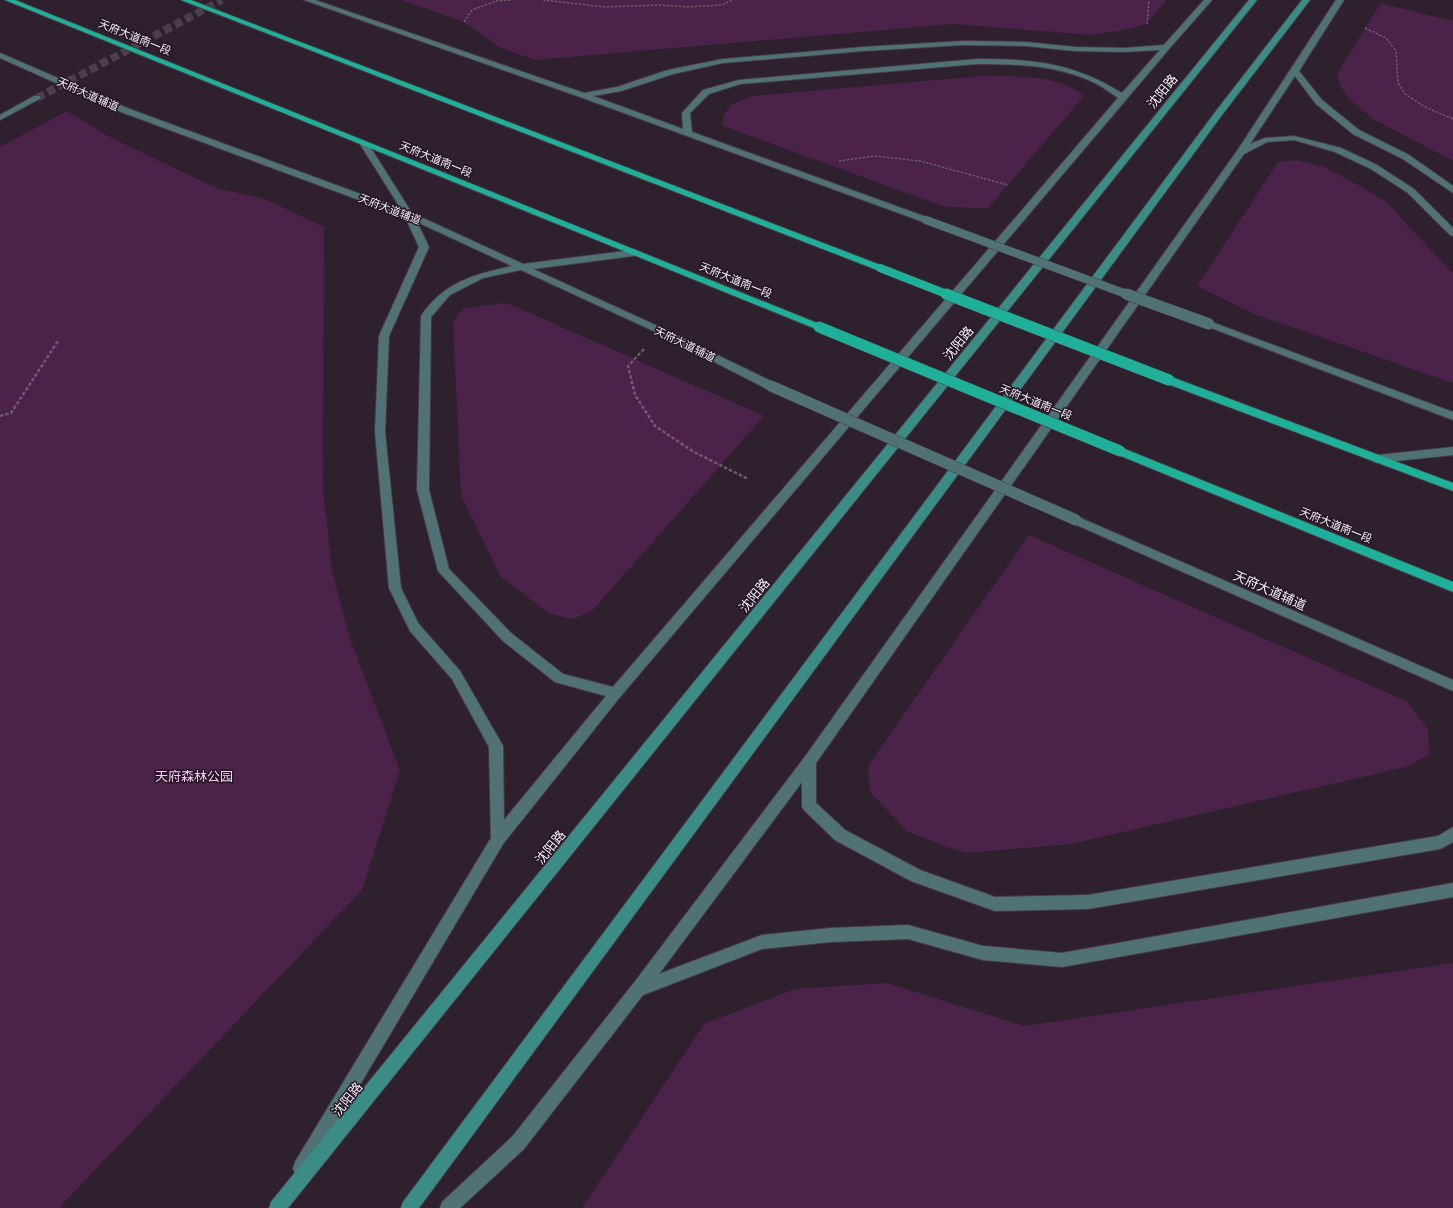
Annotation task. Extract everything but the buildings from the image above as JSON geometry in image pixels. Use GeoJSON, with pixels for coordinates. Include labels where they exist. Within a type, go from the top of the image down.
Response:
{"type":"FeatureCollection","features":[{"type":"Feature","properties":{"kind":"highway","name":"天府大道南一段"},"geometry":{"type":"LineString","coordinates":[[9,0],[819,327],[1453,587]]}},
{"type":"Feature","properties":{"kind":"highway"},"geometry":{"type":"LineString","coordinates":[[185,0],[1169,380],[1453,487]]}},
{"type":"Feature","properties":{"kind":"main road","name":"沈阳路"},"geometry":{"type":"LineString","coordinates":[[278,1206],[1253,0]]}},
{"type":"Feature","properties":{"kind":"main road"},"geometry":{"type":"LineString","coordinates":[[409,1208],[1219,113],[1306,0]]}},
{"type":"Feature","properties":{"kind":"street"},"geometry":{"type":"LineString","coordinates":[[308,0],[688,133],[1209,324],[1453,416]]}},
{"type":"Feature","properties":{"kind":"street"},"geometry":{"type":"LineString","coordinates":[[278,1206],[498,839],[616,693],[1166,47],[1208,0]]}},
{"type":"Feature","properties":{"kind":"street"},"geometry":{"type":"LineString","coordinates":[[448,1208],[518,1143],[638,990],[809,762],[1241,152],[1340,0]]}},
{"type":"Feature","properties":{"kind":"street"},"geometry":{"type":"LineString","coordinates":[[583,95],[618,89],[671,72],[723,61],[863,48],[963,43],[1026,44],[1075,50],[1124,50],[1166,47]]}},
{"type":"Feature","properties":{"kind":"street","name":"天府大道辅道"},"geometry":{"type":"LineString","coordinates":[[0,55],[124,110],[409,216],[661,331],[771,386],[1453,686]]}},
{"type":"Feature","properties":{"kind":"street"},"geometry":{"type":"LineString","coordinates":[[688,133],[686,113],[701,97],[706,92],[739,82],[974,61],[1040,63],[1066,68],[1098,80],[1124,98]]}},
{"type":"Feature","properties":{"kind":"street"},"geometry":{"type":"LineString","coordinates":[[1295,71],[1319,102],[1356,132],[1406,157],[1453,190]]}},
{"type":"Feature","properties":{"kind":"street"},"geometry":{"type":"LineString","coordinates":[[0,118],[37,98]]}},
{"type":"Feature","properties":{"kind":"street"},"geometry":{"type":"LineString","coordinates":[[1241,152],[1265,140],[1294,138],[1338,150],[1374,166],[1411,191],[1453,233]]}},
{"type":"Feature","properties":{"kind":"street"},"geometry":{"type":"LineString","coordinates":[[364,144],[409,216],[424,247],[384,336],[380,432],[395,588],[414,627],[456,675],[496,746],[498,839]]}},
{"type":"Feature","properties":{"kind":"street"},"geometry":{"type":"LineString","coordinates":[[616,693],[559,678],[507,637],[444,571],[423,490],[426,316],[447,294],[480,276],[522,267],[633,253]]}},
{"type":"Feature","properties":{"kind":"street"},"geometry":{"type":"LineString","coordinates":[[1378,459],[1453,451]]}},
{"type":"Feature","properties":{"kind":"street"},"geometry":{"type":"LineString","coordinates":[[809,762],[809,806],[840,836],[916,876],[995,904],[1088,902],[1440,842],[1453,834]]}},
{"type":"Feature","properties":{"kind":"street"},"geometry":{"type":"LineString","coordinates":[[638,990],[762,942],[831,935],[908,932],[983,953],[1062,960],[1453,890]]}},
{"type":"Feature","properties":{"kind":"path"},"geometry":{"type":"LineString","coordinates":[[464,22],[472,10],[496,1],[512,0]]}},
{"type":"Feature","properties":{"kind":"path"},"geometry":{"type":"LineString","coordinates":[[543,0],[605,7],[660,5],[687,7],[722,4],[732,0]]}},
{"type":"Feature","properties":{"kind":"path"},"geometry":{"type":"LineString","coordinates":[[1147,24],[1149,0]]}},
{"type":"Feature","properties":{"kind":"path"},"geometry":{"type":"LineString","coordinates":[[1365,28],[1386,38],[1396,51],[1398,83],[1405,94],[1427,108],[1453,119]]}},
{"type":"Feature","properties":{"kind":"path"},"geometry":{"type":"LineString","coordinates":[[833,162],[876,156],[898,158],[920,162],[1008,185]]}},
{"type":"Feature","properties":{"kind":"path"},"geometry":{"type":"LineString","coordinates":[[0,416],[11,413],[58,341]]}},
{"type":"Feature","properties":{"kind":"path"},"geometry":{"type":"LineString","coordinates":[[628,366],[635,395],[655,426],[694,452],[748,479]]}},
{"type":"Feature","properties":{"kind":"green space"},"geometry":{"type":"Polygon","coordinates":[[[402,0],[1166,0],[1147,24],[1119,31],[1090,35],[955,24],[535,60],[501,48],[464,22],[402,0]]]}},
{"type":"Feature","properties":{"kind":"green space"},"geometry":{"type":"Polygon","coordinates":[[[1381,3],[1453,21],[1453,161],[1373,119],[1349,99],[1340,85],[1337,74],[1381,3]]]}},
{"type":"Feature","properties":{"kind":"green space"},"geometry":{"type":"Polygon","coordinates":[[[981,76],[1021,77],[1049,80],[1061,83],[1084,96],[987,209],[942,206],[723,126],[723,116],[731,105],[752,96],[981,76]]]}},
{"type":"Feature","properties":{"kind":"green space","name":"天府森林公园"},"geometry":{"type":"Polygon","coordinates":[[[67,111],[110,137],[216,188],[265,199],[324,227],[323,488],[332,571],[349,636],[400,771],[362,890],[59,1208],[0,1208],[0,147],[67,111]]]}},
{"type":"Feature","properties":{"kind":"green space"},"geometry":{"type":"Polygon","coordinates":[[[1297,160],[1322,166],[1386,202],[1453,273],[1453,383],[1254,314],[1197,286],[1278,162],[1297,160]]]}},
{"type":"Feature","properties":{"kind":"green space"},"geometry":{"type":"Polygon","coordinates":[[[507,303],[764,416],[592,611],[573,619],[550,614],[501,577],[461,496],[453,322],[464,308],[507,303]]]}},
{"type":"Feature","properties":{"kind":"green space"},"geometry":{"type":"Polygon","coordinates":[[[1029,535],[1406,701],[1428,729],[1429,755],[1406,767],[1071,844],[965,853],[908,832],[870,792],[868,766],[1029,535]]]}},
{"type":"Feature","properties":{"kind":"green space"},"geometry":{"type":"Polygon","coordinates":[[[1453,963],[1453,1208],[582,1208],[704,1024],[795,989],[887,983],[1024,1026],[1453,963]]]}},
{"type":"Feature","properties":{"kind":"tunnel"},"geometry":{"type":"LineString","coordinates":[[37,98],[222,0]]}}]}
